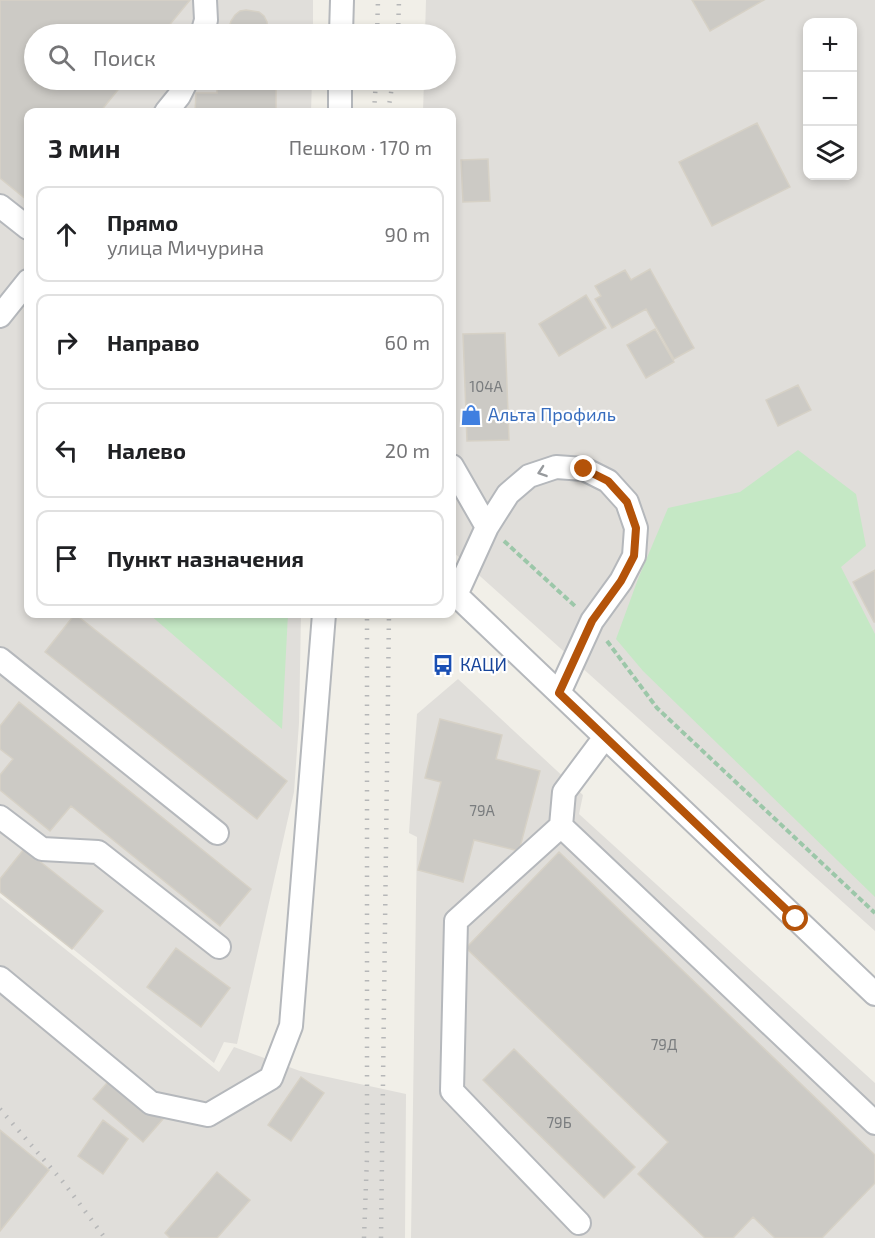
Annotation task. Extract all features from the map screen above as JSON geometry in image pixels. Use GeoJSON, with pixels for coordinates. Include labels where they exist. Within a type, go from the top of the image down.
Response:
{"type":"FeatureCollection","features":[{"type":"Feature","properties":{"kind":"street"},"geometry":{"type":"LineString","coordinates":[[205,0],[205,24]]}},
{"type":"Feature","properties":{"kind":"street"},"geometry":{"type":"LineString","coordinates":[[341,24],[342,0]]}},
{"type":"Feature","properties":{"kind":"street"},"geometry":{"type":"LineString","coordinates":[[169,108],[182,90]]}},
{"type":"Feature","properties":{"kind":"street"},"geometry":{"type":"LineString","coordinates":[[340,90],[340,108]]}},
{"type":"Feature","properties":{"kind":"street"},"geometry":{"type":"LineString","coordinates":[[0,206],[24,225]]}},
{"type":"Feature","properties":{"kind":"street"},"geometry":{"type":"LineString","coordinates":[[0,316],[24,286]]}},
{"type":"Feature","properties":{"kind":"street"},"geometry":{"type":"LineString","coordinates":[[456,589],[487,526],[508,494],[529,476],[556,467],[584,469],[608,481],[627,502],[636,528],[634,556],[621,581],[592,621],[559,693]]}},
{"type":"Feature","properties":{"kind":"street"},"geometry":{"type":"LineString","coordinates":[[456,473],[487,526]]}},
{"type":"Feature","properties":{"kind":"street"},"geometry":{"type":"LineString","coordinates":[[456,595],[875,994]]}},
{"type":"Feature","properties":{"kind":"street"},"geometry":{"type":"LineString","coordinates":[[0,978],[151,1103],[208,1115],[271,1078],[291,1026],[324,618]]}},
{"type":"Feature","properties":{"kind":"street"},"geometry":{"type":"LineString","coordinates":[[0,659],[217,833]]}},
{"type":"Feature","properties":{"kind":"street"},"geometry":{"type":"LineString","coordinates":[[579,1223],[452,1091],[456,921],[561,826],[564,792],[605,737]]}},
{"type":"Feature","properties":{"kind":"street"},"geometry":{"type":"LineString","coordinates":[[0,817],[42,849],[98,852],[219,947]]}},
{"type":"Feature","properties":{"kind":"street"},"geometry":{"type":"LineString","coordinates":[[561,826],[875,1124]]}},
{"type":"Feature","properties":{"kind":"path"},"geometry":{"type":"LineString","coordinates":[[487,526],[592,621],[657,708],[875,913]]}},
{"type":"Feature","properties":{"kind":"shaded area"},"geometry":{"type":"Polygon","coordinates":[[[0,0],[313,0],[313,24],[24,24],[24,90],[312,90],[311,108],[24,108],[24,618],[301,618],[299,723],[294,792],[237,1044],[224,1042],[214,1063],[0,890],[0,0]]]}},
{"type":"Feature","properties":{"kind":"shaded area"},"geometry":{"type":"Polygon","coordinates":[[[426,0],[875,0],[875,931],[456,555],[456,108],[423,108],[424,90],[456,90],[456,24],[425,24],[426,0]]]}},
{"type":"Feature","properties":{"kind":"shaded area"},"geometry":{"type":"Polygon","coordinates":[[[458,679],[583,795],[579,814],[875,1083],[875,1238],[411,1238],[417,837],[409,833],[417,714],[458,679]]]}},
{"type":"Feature","properties":{"kind":"shaded area"},"geometry":{"type":"Polygon","coordinates":[[[0,897],[219,1072],[234,1047],[300,1071],[406,1094],[405,1238],[0,1238],[0,897]]]}},
{"type":"Feature","properties":{"kind":"green space"},"geometry":{"type":"Polygon","coordinates":[[[798,450],[856,494],[866,546],[841,567],[875,634],[875,897],[643,671],[616,639],[668,508],[740,492],[798,450]]]}},
{"type":"Feature","properties":{"kind":"green space"},"geometry":{"type":"Polygon","coordinates":[[[154,618],[288,618],[282,729],[154,618]]]}},
{"type":"Feature","properties":{"kind":"building"},"geometry":{"type":"Polygon","coordinates":[[[0,0],[190,0],[170,24],[24,24],[24,90],[118,90],[103,108],[24,108],[24,198],[0,178],[0,0]]]}},
{"type":"Feature","properties":{"kind":"building"},"geometry":{"type":"Polygon","coordinates":[[[692,0],[764,0],[710,31],[692,0]]]}},
{"type":"Feature","properties":{"kind":"building"},"geometry":{"type":"Polygon","coordinates":[[[240,11],[259,12],[264,16],[267,24],[230,24],[240,11]]]}},
{"type":"Feature","properties":{"kind":"building"},"geometry":{"type":"Polygon","coordinates":[[[217,90],[276,90],[276,108],[195,108],[196,93],[217,93],[217,90]]]}},
{"type":"Feature","properties":{"kind":"building"},"geometry":{"type":"Polygon","coordinates":[[[757,123],[790,187],[712,226],[679,162],[757,123]]]}},
{"type":"Feature","properties":{"kind":"building"},"geometry":{"type":"Polygon","coordinates":[[[488,159],[490,201],[463,202],[461,160],[488,159]]]}},
{"type":"Feature","properties":{"kind":"building"},"geometry":{"type":"Polygon","coordinates":[[[650,269],[694,348],[674,359],[646,309],[612,328],[595,299],[601,296],[595,286],[625,270],[631,280],[650,269]]]}},
{"type":"Feature","properties":{"kind":"building"},"geometry":{"type":"Polygon","coordinates":[[[586,295],[606,328],[559,356],[539,324],[586,295]]]}},
{"type":"Feature","properties":{"kind":"building"},"geometry":{"type":"Polygon","coordinates":[[[655,329],[674,362],[646,378],[627,345],[655,329]]]}},
{"type":"Feature","properties":{"kind":"building"},"geometry":{"type":"Polygon","coordinates":[[[505,333],[509,440],[467,441],[463,334],[505,333]]]}},
{"type":"Feature","properties":{"kind":"building"},"geometry":{"type":"Polygon","coordinates":[[[798,385],[811,410],[778,426],[766,400],[798,385]]]}},
{"type":"Feature","properties":{"kind":"building"},"geometry":{"type":"Polygon","coordinates":[[[875,570],[875,622],[874,622],[853,582],[875,570]]]}},
{"type":"Feature","properties":{"kind":"building"},"geometry":{"type":"Polygon","coordinates":[[[72,618],[80,618],[287,781],[257,819],[45,652],[72,618]]]}},
{"type":"Feature","properties":{"kind":"building"},"geometry":{"type":"Polygon","coordinates":[[[19,702],[251,889],[220,926],[71,806],[50,831],[0,790],[0,775],[13,759],[0,749],[0,726],[19,702]]]}},
{"type":"Feature","properties":{"kind":"building"},"geometry":{"type":"Polygon","coordinates":[[[440,719],[502,735],[496,759],[540,771],[519,851],[474,840],[463,882],[418,870],[441,782],[425,778],[440,719]]]}},
{"type":"Feature","properties":{"kind":"building"},"geometry":{"type":"Polygon","coordinates":[[[24,849],[103,911],[72,949],[0,892],[0,879],[24,849]]]}},
{"type":"Feature","properties":{"kind":"building"},"geometry":{"type":"Polygon","coordinates":[[[559,852],[875,1155],[875,1183],[822,1238],[775,1238],[753,1217],[733,1238],[705,1238],[638,1174],[668,1142],[466,948],[559,852]]]}},
{"type":"Feature","properties":{"kind":"building"},"geometry":{"type":"Polygon","coordinates":[[[176,948],[230,988],[201,1027],[147,987],[176,948]]]}},
{"type":"Feature","properties":{"kind":"building"},"geometry":{"type":"Polygon","coordinates":[[[514,1049],[635,1167],[604,1198],[483,1080],[514,1049]]]}},
{"type":"Feature","properties":{"kind":"building"},"geometry":{"type":"Polygon","coordinates":[[[113,1076],[163,1119],[143,1142],[93,1099],[113,1076]]]}},
{"type":"Feature","properties":{"kind":"building"},"geometry":{"type":"Polygon","coordinates":[[[301,1077],[324,1093],[291,1141],[268,1125],[301,1077]]]}},
{"type":"Feature","properties":{"kind":"building"},"geometry":{"type":"Polygon","coordinates":[[[103,1120],[128,1139],[103,1174],[78,1156],[103,1120]]]}},
{"type":"Feature","properties":{"kind":"building"},"geometry":{"type":"Polygon","coordinates":[[[0,1130],[49,1170],[0,1231],[0,1130]]]}},
{"type":"Feature","properties":{"kind":"building"},"geometry":{"type":"Polygon","coordinates":[[[217,1172],[250,1200],[217,1238],[170,1238],[165,1233],[217,1172]]]}},
{"type":"Feature","properties":{"kind":"railway"},"geometry":{"type":"LineString","coordinates":[[377,24],[378,0]]}},
{"type":"Feature","properties":{"kind":"railway"},"geometry":{"type":"LineString","coordinates":[[398,24],[399,0]]}},
{"type":"Feature","properties":{"kind":"railway"},"geometry":{"type":"LineString","coordinates":[[374,108],[375,90]]}},
{"type":"Feature","properties":{"kind":"railway"},"geometry":{"type":"LineString","coordinates":[[389,108],[391,90]]}},
{"type":"Feature","properties":{"kind":"railway"},"geometry":{"type":"LineString","coordinates":[[364,1238],[367,1157],[367,618]]}},
{"type":"Feature","properties":{"kind":"railway"},"geometry":{"type":"LineString","coordinates":[[381,1238],[389,618]]}},
{"type":"Feature","properties":{"kind":"railway"},"geometry":{"type":"LineString","coordinates":[[0,1109],[64,1183],[105,1238]]}},
{"type":"Feature","properties":{"kind":"place","name":"Альта Профиль"},"geometry":{"type":"Point","coordinates":[471,415]}},
{"type":"Feature","properties":{"kind":"place","name":"КАЦИ"},"geometry":{"type":"Point","coordinates":[443,665]}},
{"type":"Feature","properties":{"kind":"route"},"geometry":{"type":"LineString","coordinates":[[584,469],[608,481],[627,502],[636,528],[634,556],[621,581],[592,621],[559,693],[796,919]]}}]}
